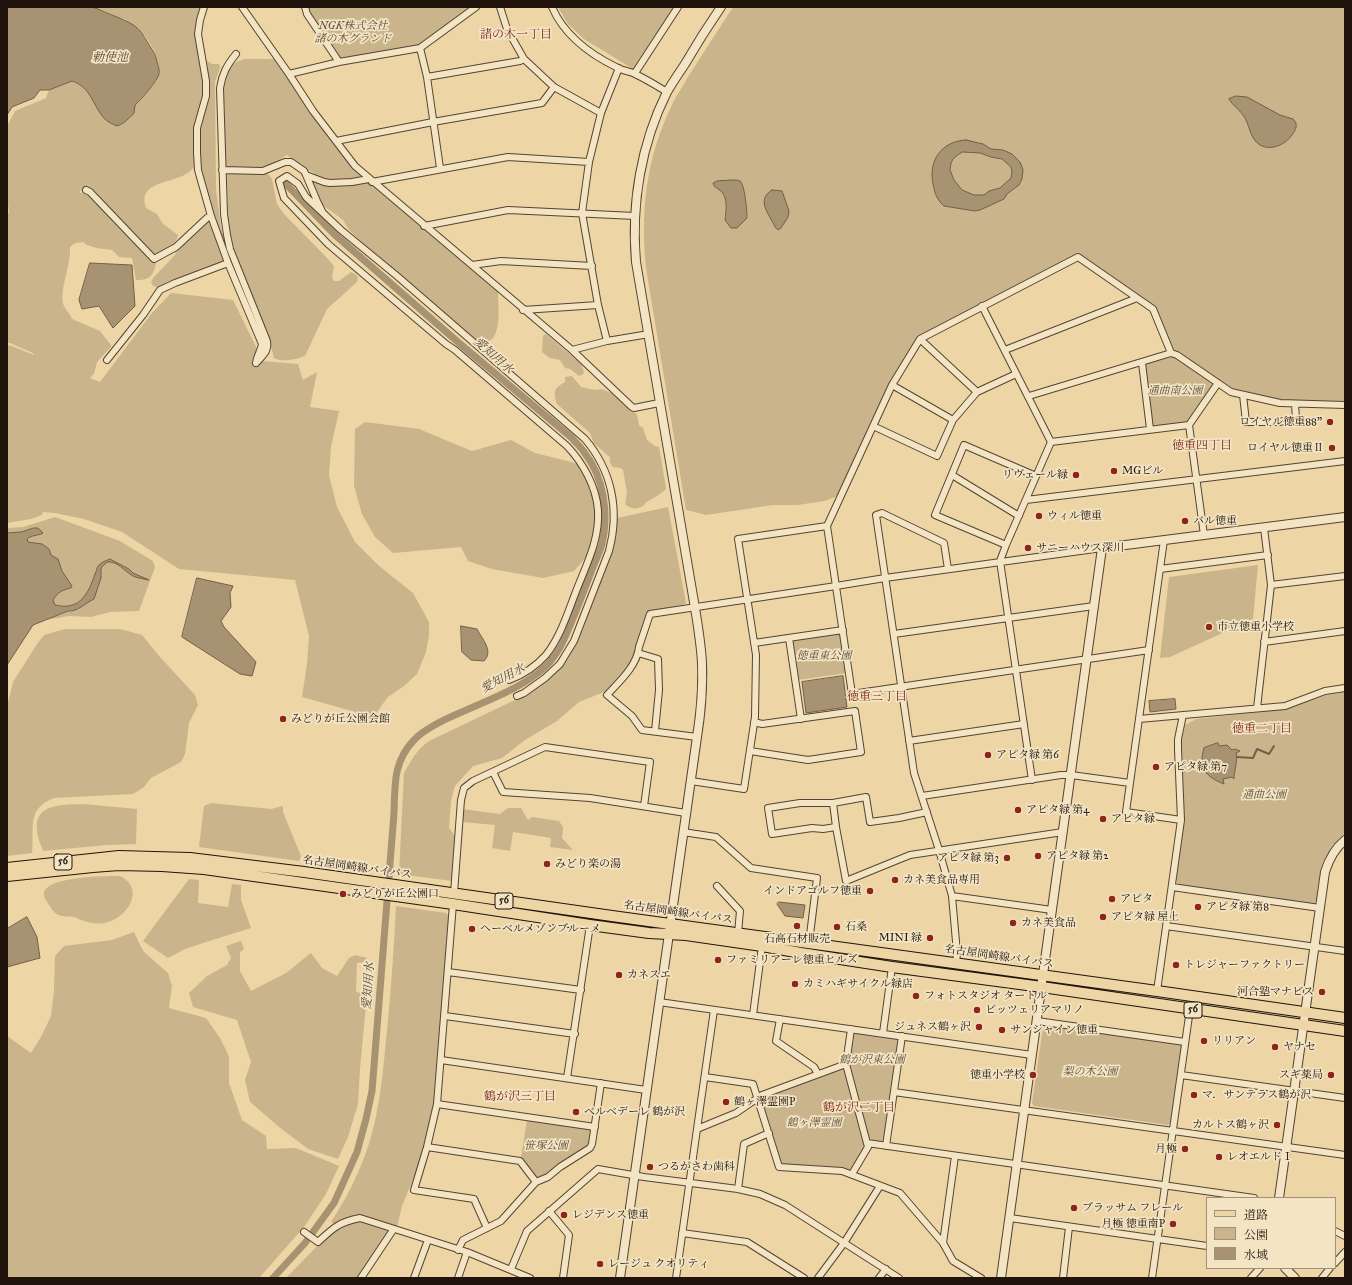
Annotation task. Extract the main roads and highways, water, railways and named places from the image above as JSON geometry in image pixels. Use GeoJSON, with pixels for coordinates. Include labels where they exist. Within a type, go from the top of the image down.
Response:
{"type":"FeatureCollection","features":[{"type":"Feature","properties":{"kind":"main road","name":"名古屋岡崎線バイパス"},"geometry":{"type":"LineString","coordinates":[[7,868],[95,858],[119,861],[186,863],[304,872],[396,885],[453,899],[562,921],[590,925],[649,933],[670,929],[738,933],[1345,1018]]}},
{"type":"Feature","properties":{"kind":"main road","name":"名古屋岡崎線バイパス"},"geometry":{"type":"LineString","coordinates":[[7,876],[93,867],[119,861]]}},
{"type":"Feature","properties":{"kind":"main road","name":"名古屋岡崎線バイパス"},"geometry":{"type":"LineString","coordinates":[[186,863],[225,872],[394,896],[453,899],[670,929],[892,968],[1042,987],[1345,1031]]}},
{"type":"Feature","properties":{"kind":"water","name":"勅使池"},"geometry":{"type":"Polygon","coordinates":[[[7,7],[91,7],[132,24],[139,29],[153,50],[159,70],[158,77],[135,105],[134,113],[126,121],[117,126],[105,119],[88,92],[72,81],[49,90],[40,90],[34,98],[12,107],[7,115],[7,7]]]}},
{"type":"Feature","properties":{"kind":"water"},"geometry":{"type":"Polygon","coordinates":[[[1236,96],[1247,97],[1280,115],[1293,119],[1296,123],[1295,130],[1289,139],[1278,146],[1273,147],[1264,147],[1256,142],[1243,115],[1229,99],[1236,96]]]}},
{"type":"Feature","properties":{"kind":"water"},"geometry":{"type":"Polygon","coordinates":[[[966,140],[983,144],[991,149],[1003,150],[1012,154],[1020,162],[1023,170],[1022,179],[1019,185],[1007,194],[1004,199],[980,210],[975,211],[944,206],[939,201],[935,193],[932,175],[933,167],[939,153],[950,144],[957,141],[966,140]],[[963,152],[959,154],[953,159],[950,170],[954,180],[962,190],[974,195],[984,195],[989,191],[1000,188],[1011,178],[1012,172],[1011,167],[1002,159],[980,153],[963,152]]]}},
{"type":"Feature","properties":{"kind":"water"},"geometry":{"type":"Polygon","coordinates":[[[717,181],[740,181],[742,183],[747,210],[747,218],[737,228],[731,228],[725,220],[725,198],[722,192],[715,187],[713,183],[717,181]]]}},
{"type":"Feature","properties":{"kind":"water"},"geometry":{"type":"Polygon","coordinates":[[[772,190],[782,191],[789,211],[788,217],[778,230],[767,213],[764,203],[767,194],[772,190]]]}},
{"type":"Feature","properties":{"kind":"water"},"geometry":{"type":"Polygon","coordinates":[[[90,263],[132,265],[135,306],[113,328],[99,306],[82,309],[79,300],[90,263]]]}},
{"type":"Feature","properties":{"kind":"water"},"geometry":{"type":"Polygon","coordinates":[[[38,528],[43,533],[27,539],[28,542],[42,544],[49,549],[51,555],[58,559],[62,571],[72,586],[71,588],[57,595],[53,600],[55,605],[71,606],[82,599],[89,588],[98,566],[102,562],[110,559],[129,569],[133,573],[149,580],[135,577],[118,565],[107,562],[101,568],[101,578],[94,599],[75,610],[68,611],[33,625],[7,665],[7,533],[21,532],[38,528]]]}},
{"type":"Feature","properties":{"kind":"water"},"geometry":{"type":"Polygon","coordinates":[[[197,578],[233,586],[230,593],[231,607],[221,621],[224,627],[256,662],[252,676],[240,674],[182,637],[197,578]]]}},
{"type":"Feature","properties":{"kind":"water"},"geometry":{"type":"Polygon","coordinates":[[[461,626],[477,629],[486,645],[488,653],[484,661],[471,660],[462,652],[461,626]]]}},
{"type":"Feature","properties":{"kind":"water"},"geometry":{"type":"Polygon","coordinates":[[[843,676],[847,707],[806,713],[802,682],[843,676]]]}},
{"type":"Feature","properties":{"kind":"water"},"geometry":{"type":"Polygon","coordinates":[[[1175,699],[1176,709],[1150,712],[1149,701],[1175,699]]]}},
{"type":"Feature","properties":{"kind":"water"},"geometry":{"type":"Polygon","coordinates":[[[1218,743],[1219,746],[1227,745],[1232,750],[1235,749],[1240,751],[1236,753],[1237,760],[1234,779],[1232,777],[1223,779],[1224,784],[1208,775],[1202,761],[1204,748],[1218,743]]]}},
{"type":"Feature","properties":{"kind":"water"},"geometry":{"type":"Polygon","coordinates":[[[779,902],[805,905],[803,918],[785,916],[777,904],[779,902]]]}},
{"type":"Feature","properties":{"kind":"water"},"geometry":{"type":"Polygon","coordinates":[[[27,917],[37,937],[40,958],[7,967],[7,929],[27,917]]]}},
{"type":"Feature","properties":{"kind":"waterway","name":"愛知用水"},"geometry":{"type":"LineString","coordinates":[[273,1278],[305,1243],[334,1203],[357,1152],[366,1119],[372,1091],[394,813],[395,783],[396,774],[402,757],[407,748],[424,731],[444,720],[511,690],[535,675],[551,661],[561,646],[600,550],[605,520],[603,496],[596,473],[583,450],[572,438],[459,343],[334,234],[285,183]]}},
{"type":"Feature","properties":{"kind":"waterway"},"geometry":{"type":"LineString","coordinates":[[1237,757],[1253,758],[1257,749],[1269,754],[1274,746]]}},
{"type":"Feature","properties":{"kind":"place","name":"ロイヤル徳重88\""},"geometry":{"type":"Point","coordinates":[1330,422]}},
{"type":"Feature","properties":{"kind":"place","name":"ロイヤル徳重Ⅱ"},"geometry":{"type":"Point","coordinates":[1332,448]}},
{"type":"Feature","properties":{"kind":"place","name":"MGビル"},"geometry":{"type":"Point","coordinates":[1114,471]}},
{"type":"Feature","properties":{"kind":"place","name":"リヴェール緑"},"geometry":{"type":"Point","coordinates":[1076,475]}},
{"type":"Feature","properties":{"kind":"place","name":"ウィル徳重"},"geometry":{"type":"Point","coordinates":[1039,516]}},
{"type":"Feature","properties":{"kind":"place","name":"バル徳重"},"geometry":{"type":"Point","coordinates":[1185,521]}},
{"type":"Feature","properties":{"kind":"place","name":"サニーハウス深川"},"geometry":{"type":"Point","coordinates":[1028,548]}},
{"type":"Feature","properties":{"kind":"place","name":"市立徳重小学校"},"geometry":{"type":"Point","coordinates":[1209,627]}},
{"type":"Feature","properties":{"kind":"place","name":"みどりが丘公園会館"},"geometry":{"type":"Point","coordinates":[283,719]}},
{"type":"Feature","properties":{"kind":"place","name":"アピタ緑 第6"},"geometry":{"type":"Point","coordinates":[988,755]}},
{"type":"Feature","properties":{"kind":"place","name":"アピタ緑 第7"},"geometry":{"type":"Point","coordinates":[1156,767]}},
{"type":"Feature","properties":{"kind":"place","name":"アピタ緑 第4"},"geometry":{"type":"Point","coordinates":[1018,810]}},
{"type":"Feature","properties":{"kind":"place","name":"アピタ緑"},"geometry":{"type":"Point","coordinates":[1103,819]}},
{"type":"Feature","properties":{"kind":"place","name":"アピタ緑 第2"},"geometry":{"type":"Point","coordinates":[1038,856]}},
{"type":"Feature","properties":{"kind":"place","name":"アピタ緑 第3"},"geometry":{"type":"Point","coordinates":[1007,858]}},
{"type":"Feature","properties":{"kind":"place","name":"みどり楽の湯"},"geometry":{"type":"Point","coordinates":[547,864]}},
{"type":"Feature","properties":{"kind":"place","name":"カネ美食品専用"},"geometry":{"type":"Point","coordinates":[895,880]}},
{"type":"Feature","properties":{"kind":"place","name":"インドアゴルフ徳重"},"geometry":{"type":"Point","coordinates":[870,891]}},
{"type":"Feature","properties":{"kind":"place","name":"みどりが丘公園口"},"geometry":{"type":"Point","coordinates":[343,894]}},
{"type":"Feature","properties":{"kind":"place","name":"アピタ"},"geometry":{"type":"Point","coordinates":[1112,899]}},
{"type":"Feature","properties":{"kind":"place","name":"アピタ緑 第8"},"geometry":{"type":"Point","coordinates":[1198,907]}},
{"type":"Feature","properties":{"kind":"place","name":"アピタ緑 屋上"},"geometry":{"type":"Point","coordinates":[1103,917]}},
{"type":"Feature","properties":{"kind":"place","name":"カネ美食品"},"geometry":{"type":"Point","coordinates":[1013,923]}},
{"type":"Feature","properties":{"kind":"place","name":"石高石材販売"},"geometry":{"type":"Point","coordinates":[797,926]}},
{"type":"Feature","properties":{"kind":"place","name":"石桑"},"geometry":{"type":"Point","coordinates":[837,927]}},
{"type":"Feature","properties":{"kind":"place","name":"ヘーベルメゾンブルーメ"},"geometry":{"type":"Point","coordinates":[472,929]}},
{"type":"Feature","properties":{"kind":"place","name":"MINI 緑"},"geometry":{"type":"Point","coordinates":[930,938]}},
{"type":"Feature","properties":{"kind":"place","name":"ファミリアーレ徳重ヒルズ"},"geometry":{"type":"Point","coordinates":[718,960]}},
{"type":"Feature","properties":{"kind":"place","name":"トレジャーファクトリー"},"geometry":{"type":"Point","coordinates":[1176,965]}},
{"type":"Feature","properties":{"kind":"place","name":"カネスエ"},"geometry":{"type":"Point","coordinates":[619,975]}},
{"type":"Feature","properties":{"kind":"place","name":"カミハギサイクル緑店"},"geometry":{"type":"Point","coordinates":[795,984]}},
{"type":"Feature","properties":{"kind":"place","name":"河合塾マナビス"},"geometry":{"type":"Point","coordinates":[1322,992]}},
{"type":"Feature","properties":{"kind":"place","name":"フォトスタジオ タートル"},"geometry":{"type":"Point","coordinates":[916,996]}},
{"type":"Feature","properties":{"kind":"place","name":"ピッツェリアマリノ"},"geometry":{"type":"Point","coordinates":[977,1010]}},
{"type":"Feature","properties":{"kind":"place","name":"ジュネス鶴ヶ沢"},"geometry":{"type":"Point","coordinates":[979,1027]}},
{"type":"Feature","properties":{"kind":"place","name":"サンシャイン徳重"},"geometry":{"type":"Point","coordinates":[1002,1030]}},
{"type":"Feature","properties":{"kind":"place","name":"リリアン"},"geometry":{"type":"Point","coordinates":[1204,1041]}},
{"type":"Feature","properties":{"kind":"place","name":"ヤナセ"},"geometry":{"type":"Point","coordinates":[1275,1047]}},
{"type":"Feature","properties":{"kind":"place","name":"徳重小学校"},"geometry":{"type":"Point","coordinates":[1033,1075]}},
{"type":"Feature","properties":{"kind":"place","name":"スギ薬局"},"geometry":{"type":"Point","coordinates":[1331,1075]}},
{"type":"Feature","properties":{"kind":"place","name":"マ．サンテラス鶴が沢"},"geometry":{"type":"Point","coordinates":[1194,1095]}},
{"type":"Feature","properties":{"kind":"place","name":"鶴ヶ澤霊園P"},"geometry":{"type":"Point","coordinates":[726,1102]}},
{"type":"Feature","properties":{"kind":"place","name":"ベルベデーレ 鶴が沢"},"geometry":{"type":"Point","coordinates":[576,1112]}},
{"type":"Feature","properties":{"kind":"place","name":"カルトス鶴ヶ沢"},"geometry":{"type":"Point","coordinates":[1277,1125]}},
{"type":"Feature","properties":{"kind":"place","name":"月極"},"geometry":{"type":"Point","coordinates":[1185,1149]}},
{"type":"Feature","properties":{"kind":"place","name":"レオエルドⅠ"},"geometry":{"type":"Point","coordinates":[1219,1157]}},
{"type":"Feature","properties":{"kind":"place","name":"つるがさわ歯科"},"geometry":{"type":"Point","coordinates":[650,1167]}},
{"type":"Feature","properties":{"kind":"place","name":"ブラッサム フレール"},"geometry":{"type":"Point","coordinates":[1074,1208]}},
{"type":"Feature","properties":{"kind":"place","name":"レジデンス徳重"},"geometry":{"type":"Point","coordinates":[564,1215]}},
{"type":"Feature","properties":{"kind":"place","name":"月極 徳重南P"},"geometry":{"type":"Point","coordinates":[1173,1224]}},
{"type":"Feature","properties":{"kind":"place","name":"レージュ クオリティ"},"geometry":{"type":"Point","coordinates":[600,1264]}},
{"type":"Feature","properties":{"kind":"district","name":"諸の木一丁目"},"geometry":{"type":"Point","coordinates":[516,35]}},
{"type":"Feature","properties":{"kind":"district","name":"徳重四丁目"},"geometry":{"type":"Point","coordinates":[1202,446]}},
{"type":"Feature","properties":{"kind":"district","name":"徳重三丁目"},"geometry":{"type":"Point","coordinates":[877,697]}},
{"type":"Feature","properties":{"kind":"district","name":"徳重二丁目"},"geometry":{"type":"Point","coordinates":[1262,729]}},
{"type":"Feature","properties":{"kind":"district","name":"鶴が沢三丁目"},"geometry":{"type":"Point","coordinates":[520,1097]}},
{"type":"Feature","properties":{"kind":"district","name":"鶴が沢二丁目"},"geometry":{"type":"Point","coordinates":[859,1108]}},
{"type":"Feature","properties":{"kind":"park label","name":"NGK株式会社 諸の木グランド"},"geometry":{"type":"Point","coordinates":[353,32]}},
{"type":"Feature","properties":{"kind":"park label","name":"通曲南公園"},"geometry":{"type":"Point","coordinates":[1175,391]}},
{"type":"Feature","properties":{"kind":"park label","name":"徳重東公園"},"geometry":{"type":"Point","coordinates":[824,656]}},
{"type":"Feature","properties":{"kind":"park label","name":"通曲公園"},"geometry":{"type":"Point","coordinates":[1264,795]}},
{"type":"Feature","properties":{"kind":"park label","name":"鶴が沢東公園"},"geometry":{"type":"Point","coordinates":[872,1060]}},
{"type":"Feature","properties":{"kind":"park label","name":"梨の木公園"},"geometry":{"type":"Point","coordinates":[1090,1072]}},
{"type":"Feature","properties":{"kind":"park label","name":"鶴ヶ澤霊園"},"geometry":{"type":"Point","coordinates":[814,1123]}},
{"type":"Feature","properties":{"kind":"park label","name":"笹塚公園"},"geometry":{"type":"Point","coordinates":[546,1146]}}]}
